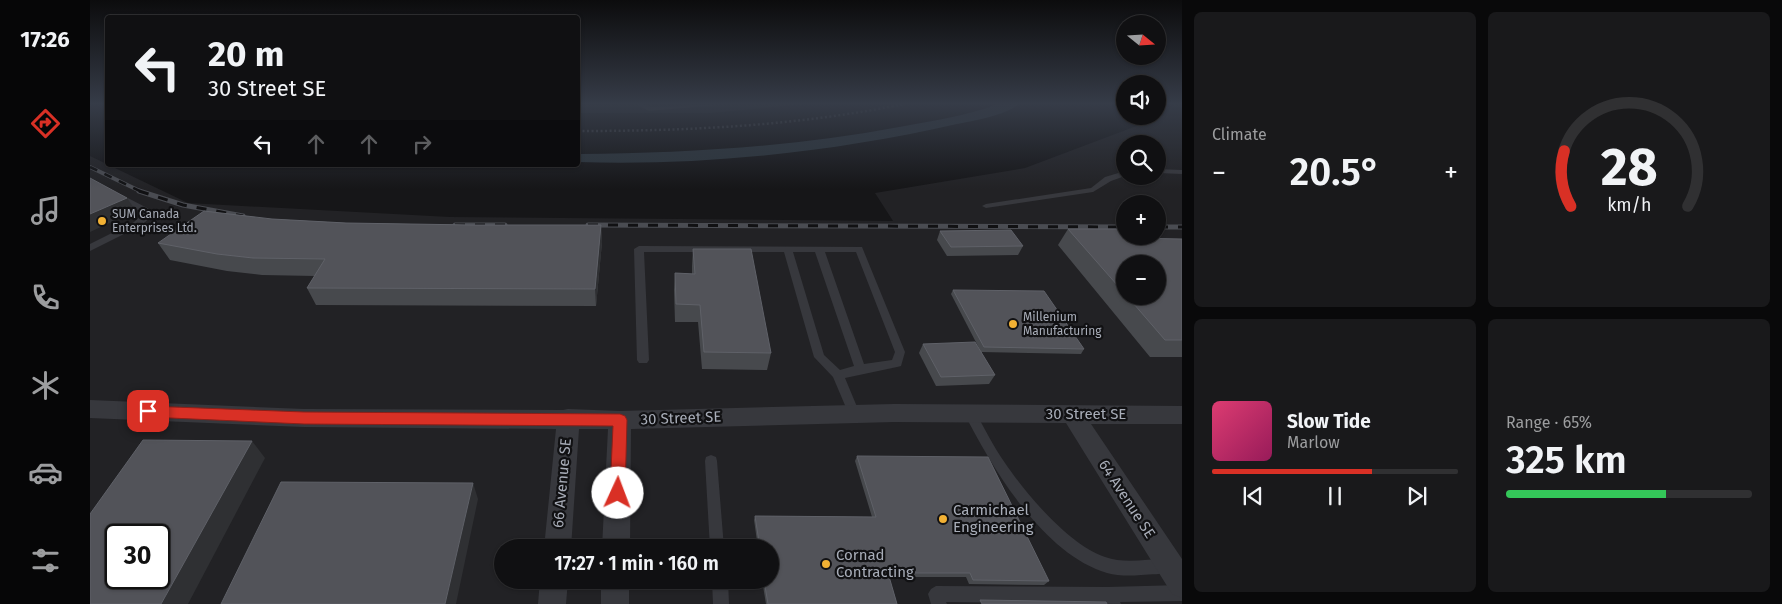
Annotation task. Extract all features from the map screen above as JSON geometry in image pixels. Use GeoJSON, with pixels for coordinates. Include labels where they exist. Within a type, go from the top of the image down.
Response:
{"type":"FeatureCollection","features":[{"type":"Feature","properties":{"kind":"street","name":"30 Street SE"},"geometry":{"type":"LineString","coordinates":[[90,409],[304,418],[568,418],[620,420],[854,414],[1182,415]]}},
{"type":"Feature","properties":{"kind":"street","name":"64 Avenue SE"},"geometry":{"type":"LineString","coordinates":[[1072,414],[1176,575]]}},
{"type":"Feature","properties":{"kind":"street","name":"66 Avenue SE"},"geometry":{"type":"LineString","coordinates":[[558,539],[568,418]]}},
{"type":"Feature","properties":{"kind":"street"},"geometry":{"type":"LineString","coordinates":[[616,539],[620,420]]}},
{"type":"Feature","properties":{"kind":"street"},"geometry":{"type":"LineString","coordinates":[[552,604],[553,589]]}},
{"type":"Feature","properties":{"kind":"street"},"geometry":{"type":"LineString","coordinates":[[615,589],[615,604]]}},
{"type":"Feature","properties":{"kind":"lane"},"geometry":{"type":"LineString","coordinates":[[1166,171],[1182,172]]}},
{"type":"Feature","properties":{"kind":"lane"},"geometry":{"type":"LineString","coordinates":[[986,206],[1093,190],[1108,179],[1116,176]]}},
{"type":"Feature","properties":{"kind":"lane"},"geometry":{"type":"LineString","coordinates":[[90,248],[137,224],[150,213],[109,192]]}},
{"type":"Feature","properties":{"kind":"lane"},"geometry":{"type":"LineString","coordinates":[[137,224],[179,232]]}},
{"type":"Feature","properties":{"kind":"lane"},"geometry":{"type":"LineString","coordinates":[[643,360],[639,249],[859,249],[900,352],[897,363],[838,375]]}},
{"type":"Feature","properties":{"kind":"lane"},"geometry":{"type":"LineString","coordinates":[[788,249],[819,357],[838,375],[854,414]]}},
{"type":"Feature","properties":{"kind":"lane"},"geometry":{"type":"LineString","coordinates":[[819,249],[860,369]]}},
{"type":"Feature","properties":{"kind":"lane"},"geometry":{"type":"LineString","coordinates":[[970,413],[999,465],[1015,487],[1069,544],[1092,561],[1107,566],[1176,575]]}},
{"type":"Feature","properties":{"kind":"lane"},"geometry":{"type":"LineString","coordinates":[[711,461],[716,539]]}},
{"type":"Feature","properties":{"kind":"lane"},"geometry":{"type":"LineString","coordinates":[[720,589],[721,604]]}},
{"type":"Feature","properties":{"kind":"lane"},"geometry":{"type":"LineString","coordinates":[[939,604],[936,594],[1110,599],[1182,593]]}},
{"type":"Feature","properties":{"kind":"shaded area"},"geometry":{"type":"Polygon","coordinates":[[[1120,132],[1182,132],[1182,604],[90,604],[90,156],[105,163],[105,167],[113,167],[188,203],[450,217],[893,221],[875,193],[1025,168],[1120,132]]]}},
{"type":"Feature","properties":{"kind":"building"},"geometry":{"type":"Polygon","coordinates":[[[90,178],[127,198],[90,214],[90,178]]]}},
{"type":"Feature","properties":{"kind":"building"},"geometry":{"type":"Polygon","coordinates":[[[204,211],[272,219],[346,223],[601,225],[595,289],[307,288],[325,259],[253,258],[217,254],[158,243],[204,211]]]}},
{"type":"Feature","properties":{"kind":"building"},"geometry":{"type":"Polygon","coordinates":[[[1068,229],[1116,229],[1116,245],[1166,245],[1166,239],[1182,239],[1182,340],[1165,340],[1135,305],[1166,305],[1166,255],[1116,255],[1116,284],[1068,229]]]}},
{"type":"Feature","properties":{"kind":"building"},"geometry":{"type":"Polygon","coordinates":[[[1011,230],[1023,246],[951,247],[940,231],[1011,230]]]}},
{"type":"Feature","properties":{"kind":"building"},"geometry":{"type":"Polygon","coordinates":[[[693,249],[751,249],[771,353],[704,352],[700,305],[676,304],[675,273],[695,274],[693,249]]]}},
{"type":"Feature","properties":{"kind":"building","name":"Millenium Manufacturing"},"geometry":{"type":"Polygon","coordinates":[[[953,290],[1044,291],[1084,349],[984,347],[953,290]]]}},
{"type":"Feature","properties":{"kind":"building"},"geometry":{"type":"Polygon","coordinates":[[[975,342],[995,375],[941,377],[923,344],[975,342]]]}},
{"type":"Feature","properties":{"kind":"building"},"geometry":{"type":"Polygon","coordinates":[[[143,440],[252,441],[170,588],[170,524],[105,524],[105,589],[169,589],[161,604],[90,604],[90,514],[143,440]]]}},
{"type":"Feature","properties":{"kind":"building"},"geometry":{"type":"Polygon","coordinates":[[[857,456],[988,457],[1049,581],[973,580],[970,573],[888,573],[897,604],[768,604],[766,589],[779,589],[779,539],[759,539],[755,516],[876,517],[857,456]]]}},
{"type":"Feature","properties":{"kind":"building"},"geometry":{"type":"Polygon","coordinates":[[[281,482],[473,483],[445,604],[221,604],[281,482]]]}},
{"type":"Feature","properties":{"kind":"building"},"geometry":{"type":"Polygon","coordinates":[[[980,600],[1106,602],[1107,604],[982,604],[980,600]]]}},
{"type":"Feature","properties":{"kind":"waterway"},"geometry":{"type":"LineString","coordinates":[[580,158],[663,157],[748,152],[790,148],[894,132]]}},
{"type":"Feature","properties":{"kind":"railway"},"geometry":{"type":"LineString","coordinates":[[90,167],[142,192]]}},
{"type":"Feature","properties":{"kind":"railway"},"geometry":{"type":"LineString","coordinates":[[142,192],[183,205],[243,216]]}},
{"type":"Feature","properties":{"kind":"railway"},"geometry":{"type":"LineString","coordinates":[[455,225],[505,225]]}},
{"type":"Feature","properties":{"kind":"railway"},"geometry":{"type":"LineString","coordinates":[[588,225],[1116,227]]}},
{"type":"Feature","properties":{"kind":"railway"},"geometry":{"type":"LineString","coordinates":[[1166,227],[1182,227]]}},
{"type":"Feature","properties":{"kind":"place","name":"SUM Canada Enterprises Ltd."},"geometry":{"type":"Point","coordinates":[102,221]}},
{"type":"Feature","properties":{"kind":"place","name":"Millenium Manufacturing"},"geometry":{"type":"Point","coordinates":[1013,324]}},
{"type":"Feature","properties":{"kind":"place","name":"Carmichael Engineering"},"geometry":{"type":"Point","coordinates":[943,519]}},
{"type":"Feature","properties":{"kind":"place","name":"Cornad Contracting"},"geometry":{"type":"Point","coordinates":[826,564]}},
{"type":"Feature","properties":{"kind":"route"},"geometry":{"type":"LineString","coordinates":[[148,411],[304,418],[549,418],[620,420],[618,493]]}}]}
